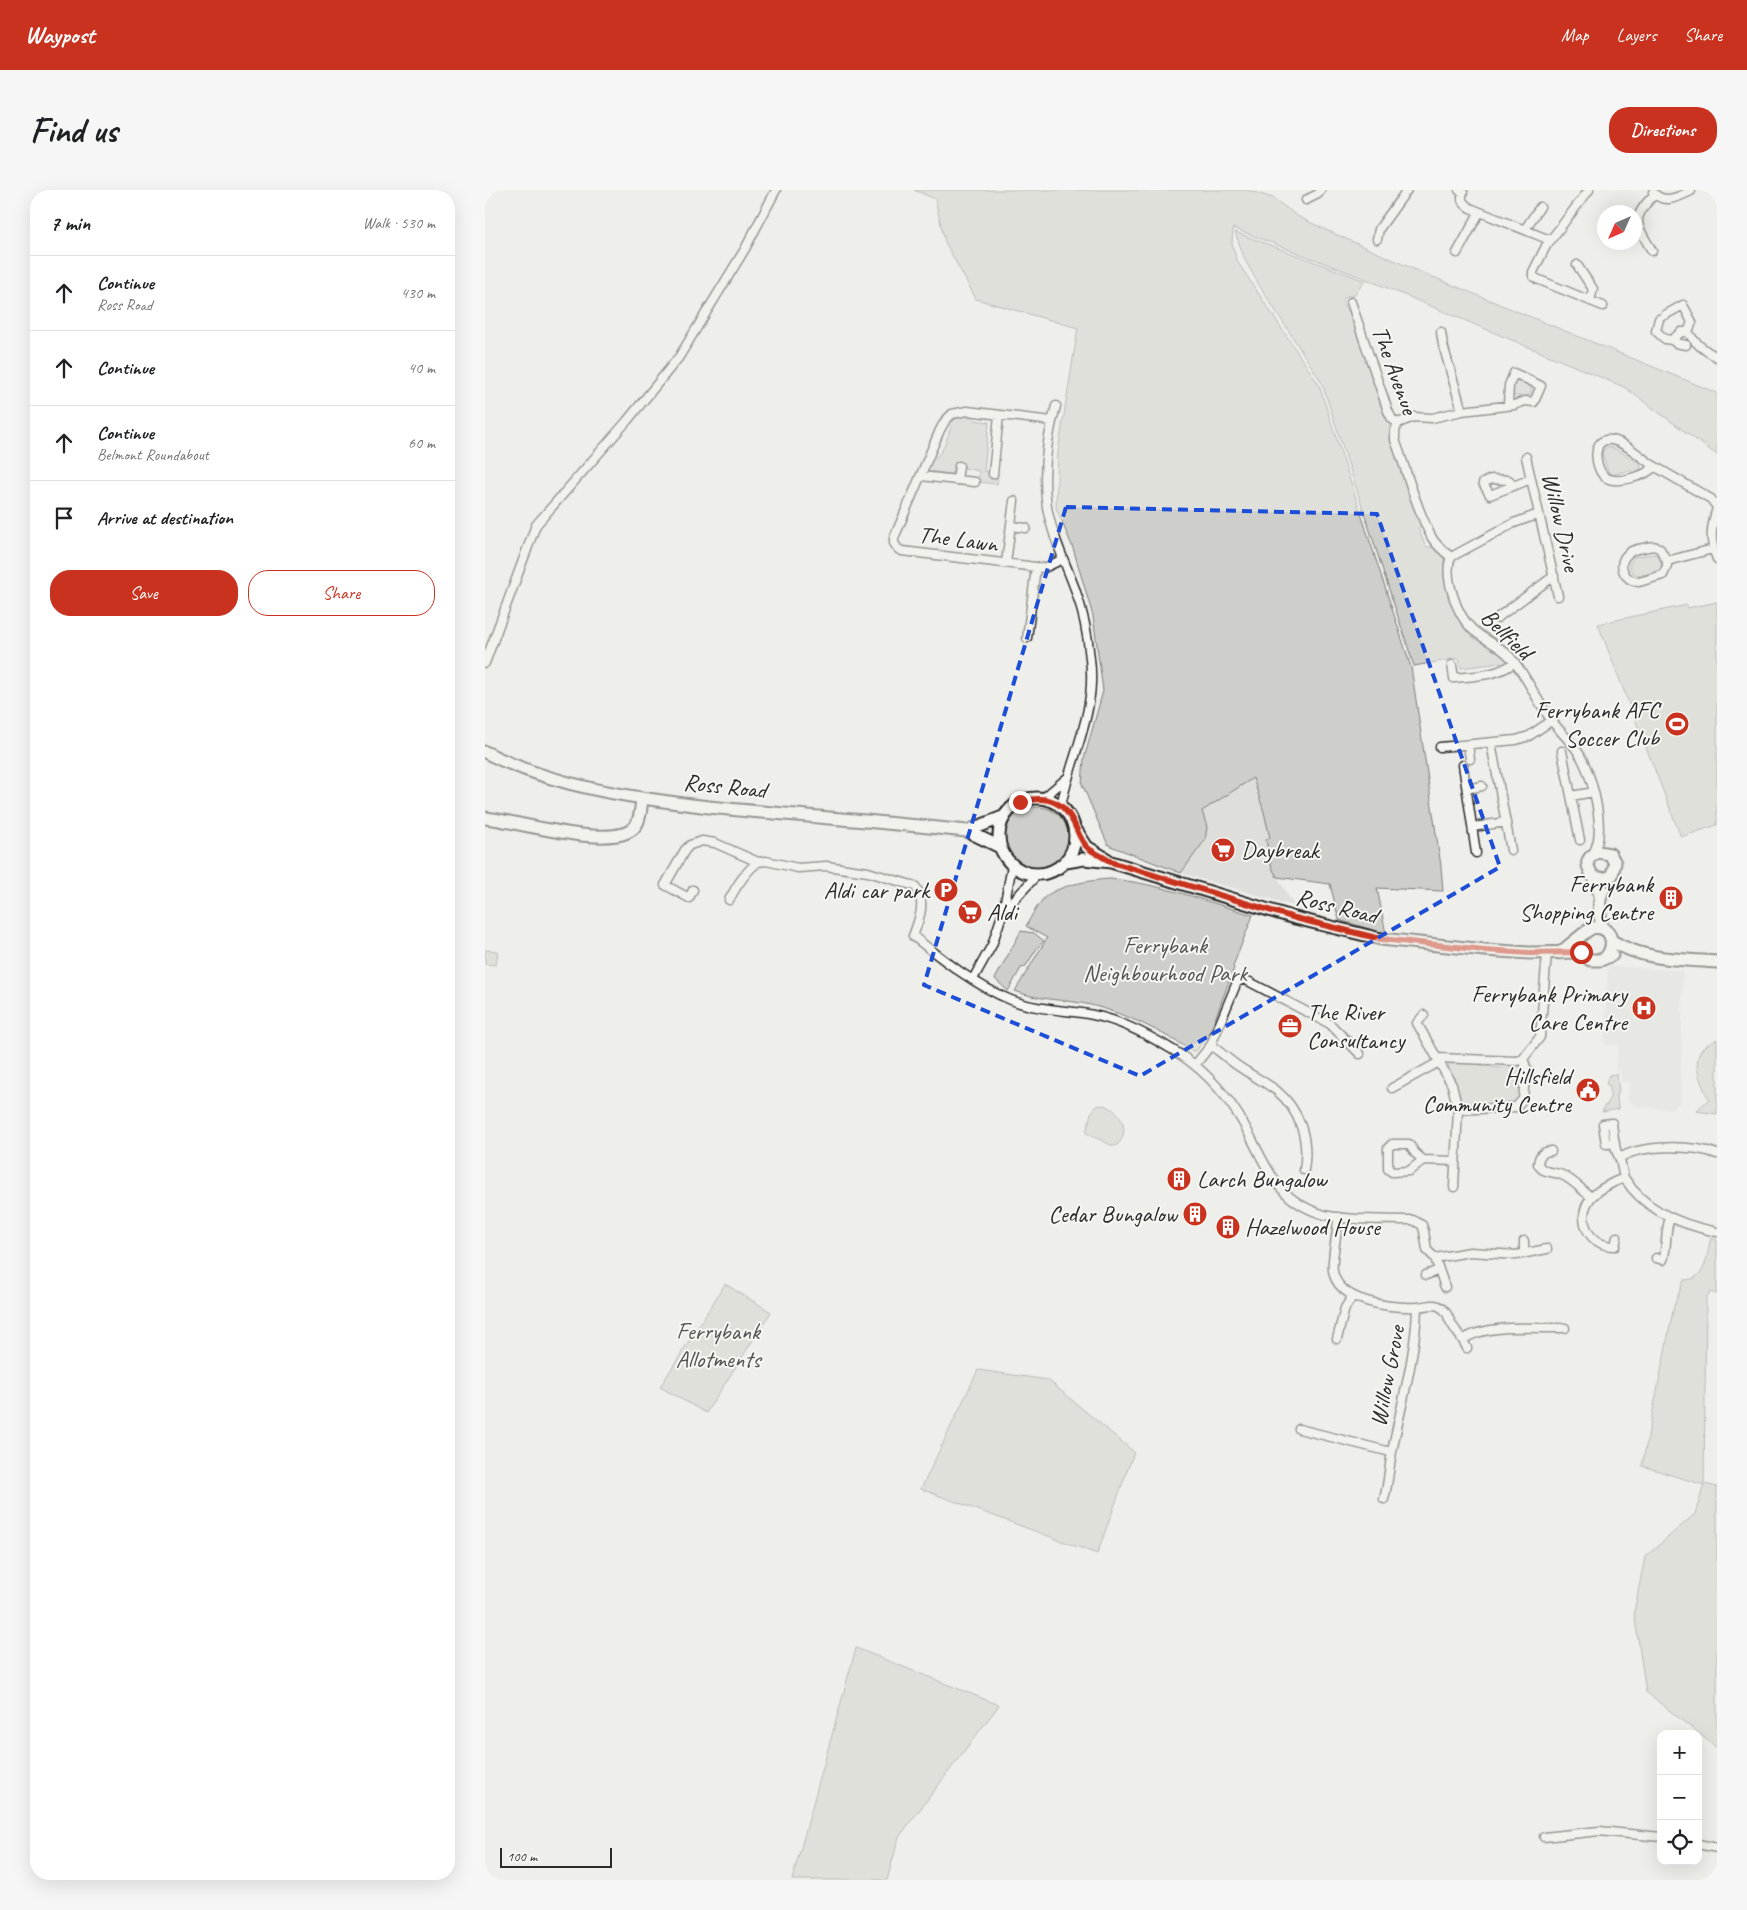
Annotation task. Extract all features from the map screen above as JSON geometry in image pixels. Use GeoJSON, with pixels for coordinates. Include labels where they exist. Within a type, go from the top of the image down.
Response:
{"type":"FeatureCollection","features":[{"type":"Feature","properties":{"kind":"main road","name":"Ross Road"},"geometry":{"type":"LineString","coordinates":[[485,752],[551,778],[598,790],[642,798],[734,809],[967,831]]}},
{"type":"Feature","properties":{"kind":"main road"},"geometry":{"type":"LineString","coordinates":[[485,818],[578,835],[624,834],[636,825],[642,798]]}},
{"type":"Feature","properties":{"kind":"main road"},"geometry":{"type":"LineString","coordinates":[[1075,830],[1074,848],[1066,862],[1055,871],[1035,876],[1012,866],[1000,847],[999,833],[1003,818],[1012,807],[1020,802],[1035,798],[1048,799],[1061,806],[1071,817],[1075,830],[1087,848],[1111,862]]}},
{"type":"Feature","properties":{"kind":"main road"},"geometry":{"type":"LineString","coordinates":[[967,831],[1003,818]]}},
{"type":"Feature","properties":{"kind":"main road"},"geometry":{"type":"LineString","coordinates":[[967,831],[1000,847]]}},
{"type":"Feature","properties":{"kind":"main road"},"geometry":{"type":"LineString","coordinates":[[1600,895],[1614,871],[1615,863],[1612,856],[1607,853],[1598,852],[1590,857],[1587,866],[1600,895],[1599,914],[1603,929],[1612,941],[1611,951],[1607,957]]}},
{"type":"Feature","properties":{"kind":"main road"},"geometry":{"type":"LineString","coordinates":[[1066,862],[1084,859],[1111,862]]}},
{"type":"Feature","properties":{"kind":"main road","name":"Ross Road"},"geometry":{"type":"LineString","coordinates":[[1111,862],[1286,915],[1354,933],[1441,946],[1547,953],[1581,952]]}},
{"type":"Feature","properties":{"kind":"main road"},"geometry":{"type":"LineString","coordinates":[[1593,877],[1601,880],[1609,878]]}},
{"type":"Feature","properties":{"kind":"main road"},"geometry":{"type":"LineString","coordinates":[[1599,914],[1584,934],[1579,945],[1581,952],[1586,958],[1596,961],[1628,950]]}},
{"type":"Feature","properties":{"kind":"main road"},"geometry":{"type":"LineString","coordinates":[[1560,952],[1593,928],[1603,929]]}},
{"type":"Feature","properties":{"kind":"main road"},"geometry":{"type":"LineString","coordinates":[[1612,941],[1628,950],[1645,956],[1717,962]]}},
{"type":"Feature","properties":{"kind":"street"},"geometry":{"type":"LineString","coordinates":[[485,663],[536,525],[627,421],[679,357],[745,249],[776,190]]}},
{"type":"Feature","properties":{"kind":"street"},"geometry":{"type":"LineString","coordinates":[[1306,200],[1318,194],[1321,190]]}},
{"type":"Feature","properties":{"kind":"street"},"geometry":{"type":"LineString","coordinates":[[1377,239],[1379,229],[1407,190]]}},
{"type":"Feature","properties":{"kind":"street"},"geometry":{"type":"LineString","coordinates":[[1589,190],[1550,240],[1533,272],[1533,276],[1603,306]]}},
{"type":"Feature","properties":{"kind":"street"},"geometry":{"type":"LineString","coordinates":[[1462,191],[1461,198],[1463,203],[1479,213],[1550,240]]}},
{"type":"Feature","properties":{"kind":"street"},"geometry":{"type":"LineString","coordinates":[[1652,251],[1639,228],[1637,220],[1642,207],[1654,192],[1661,198],[1670,199],[1691,191]]}},
{"type":"Feature","properties":{"kind":"street"},"geometry":{"type":"LineString","coordinates":[[1525,229],[1540,207]]}},
{"type":"Feature","properties":{"kind":"street"},"geometry":{"type":"LineString","coordinates":[[1457,253],[1479,213]]}},
{"type":"Feature","properties":{"kind":"street"},"geometry":{"type":"LineString","coordinates":[[1577,265],[1593,289],[1590,301]]}},
{"type":"Feature","properties":{"kind":"street","name":"The Avenue"},"geometry":{"type":"LineString","coordinates":[[1351,302],[1387,411],[1392,418],[1399,422],[1395,431],[1395,440],[1421,513],[1432,538],[1451,557]]}},
{"type":"Feature","properties":{"kind":"street"},"geometry":{"type":"LineString","coordinates":[[1686,345],[1665,339],[1657,331],[1662,317],[1683,305],[1692,322],[1688,332]]}},
{"type":"Feature","properties":{"kind":"street"},"geometry":{"type":"LineString","coordinates":[[1441,332],[1462,411]]}},
{"type":"Feature","properties":{"kind":"street"},"geometry":{"type":"LineString","coordinates":[[1672,340],[1681,332],[1688,332]]}},
{"type":"Feature","properties":{"kind":"street"},"geometry":{"type":"LineString","coordinates":[[1688,332],[1700,347],[1717,357]]}},
{"type":"Feature","properties":{"kind":"street"},"geometry":{"type":"LineString","coordinates":[[1399,422],[1414,418],[1432,418],[1462,411],[1511,405],[1525,401],[1534,402],[1541,386],[1515,373],[1509,385],[1511,405]]}},
{"type":"Feature","properties":{"kind":"street"},"geometry":{"type":"LineString","coordinates":[[1056,406],[1046,458],[1047,506],[1053,530],[1083,617],[1091,660],[1091,689],[1081,742],[1067,778],[1061,806]]}},
{"type":"Feature","properties":{"kind":"street","name":"The Lawn"},"geometry":{"type":"LineString","coordinates":[[1052,421],[967,411],[952,414],[940,430],[894,538],[895,546],[902,551],[1044,568],[1063,560]]}},
{"type":"Feature","properties":{"kind":"street"},"geometry":{"type":"LineString","coordinates":[[993,474],[999,415]]}},
{"type":"Feature","properties":{"kind":"street"},"geometry":{"type":"LineString","coordinates":[[1654,466],[1651,470],[1639,476],[1616,481],[1608,479],[1602,474],[1597,462],[1596,452],[1598,446],[1605,440],[1614,440],[1711,499],[1717,508],[1711,525],[1713,549],[1717,559]]}},
{"type":"Feature","properties":{"kind":"street","name":"Willow Drive"},"geometry":{"type":"LineString","coordinates":[[1526,457],[1558,596]]}},
{"type":"Feature","properties":{"kind":"street"},"geometry":{"type":"LineString","coordinates":[[957,480],[959,466]]}},
{"type":"Feature","properties":{"kind":"street"},"geometry":{"type":"LineString","coordinates":[[921,476],[975,482]]}},
{"type":"Feature","properties":{"kind":"street"},"geometry":{"type":"LineString","coordinates":[[1513,486],[1531,479]]}},
{"type":"Feature","properties":{"kind":"street"},"geometry":{"type":"LineString","coordinates":[[1006,563],[1014,501]]}},
{"type":"Feature","properties":{"kind":"street"},"geometry":{"type":"LineString","coordinates":[[1451,557],[1514,523],[1539,514]]}},
{"type":"Feature","properties":{"kind":"street"},"geometry":{"type":"LineString","coordinates":[[1011,526],[1026,528]]}},
{"type":"Feature","properties":{"kind":"street"},"geometry":{"type":"LineString","coordinates":[[1651,546],[1660,549],[1667,561],[1663,575],[1639,582],[1634,582],[1627,577],[1622,567],[1622,562],[1628,553],[1651,546]]}},
{"type":"Feature","properties":{"kind":"street"},"geometry":{"type":"LineString","coordinates":[[1667,561],[1713,549]]}},
{"type":"Feature","properties":{"kind":"street","name":"Bellfield"},"geometry":{"type":"LineString","coordinates":[[1451,557],[1447,572],[1462,616],[1473,630],[1508,654],[1515,662],[1551,721],[1575,747],[1583,760],[1594,792],[1598,839],[1593,854]]}},
{"type":"Feature","properties":{"kind":"street"},"geometry":{"type":"LineString","coordinates":[[1027,638],[1036,567]]}},
{"type":"Feature","properties":{"kind":"street"},"geometry":{"type":"LineString","coordinates":[[1497,618],[1554,576]]}},
{"type":"Feature","properties":{"kind":"street"},"geometry":{"type":"LineString","coordinates":[[1447,685],[1454,678],[1506,670],[1515,662]]}},
{"type":"Feature","properties":{"kind":"street"},"geometry":{"type":"LineString","coordinates":[[1452,665],[1454,678]]}},
{"type":"Feature","properties":{"kind":"street"},"geometry":{"type":"LineString","coordinates":[[1440,747],[1516,740],[1529,736],[1551,721]]}},
{"type":"Feature","properties":{"kind":"street"},"geometry":{"type":"LineString","coordinates":[[1491,743],[1511,850]]}},
{"type":"Feature","properties":{"kind":"street"},"geometry":{"type":"LineString","coordinates":[[1469,745],[1470,759]]}},
{"type":"Feature","properties":{"kind":"street"},"geometry":{"type":"LineString","coordinates":[[1562,751],[1580,840]]}},
{"type":"Feature","properties":{"kind":"street"},"geometry":{"type":"LineString","coordinates":[[1463,765],[1476,853]]}},
{"type":"Feature","properties":{"kind":"street"},"geometry":{"type":"LineString","coordinates":[[1042,799],[1067,778]]}},
{"type":"Feature","properties":{"kind":"street"},"geometry":{"type":"LineString","coordinates":[[1467,789],[1482,786]]}},
{"type":"Feature","properties":{"kind":"street"},"geometry":{"type":"LineString","coordinates":[[1571,796],[1594,792]]}},
{"type":"Feature","properties":{"kind":"street"},"geometry":{"type":"LineString","coordinates":[[1473,827],[1505,822]]}},
{"type":"Feature","properties":{"kind":"street","name":"Bellfield"},"geometry":{"type":"LineString","coordinates":[[1598,839],[1607,853]]}},
{"type":"Feature","properties":{"kind":"street"},"geometry":{"type":"LineString","coordinates":[[693,890],[689,898],[665,885],[685,850],[696,842],[715,843],[758,862],[766,861],[798,868],[826,866],[868,872],[915,886],[920,892],[922,908],[921,917],[913,936],[943,960],[1010,1000],[1029,1006],[1095,1015],[1152,1038],[1195,1065],[1222,1093],[1238,1115],[1275,1183],[1293,1200],[1308,1209],[1326,1216],[1417,1221],[1425,1231],[1427,1250],[1435,1258],[1445,1287]]}},
{"type":"Feature","properties":{"kind":"street"},"geometry":{"type":"LineString","coordinates":[[729,900],[736,886],[748,870],[758,862]]}},
{"type":"Feature","properties":{"kind":"street"},"geometry":{"type":"LineString","coordinates":[[973,979],[992,946],[1003,912],[1012,866]]}},
{"type":"Feature","properties":{"kind":"street"},"geometry":{"type":"LineString","coordinates":[[1003,912],[1035,876]]}},
{"type":"Feature","properties":{"kind":"street"},"geometry":{"type":"LineString","coordinates":[[1392,1088],[1438,1060],[1517,1061],[1523,1059],[1539,1036],[1547,953]]}},
{"type":"Feature","properties":{"kind":"street"},"geometry":{"type":"LineString","coordinates":[[1195,1065],[1211,1045],[1225,1014],[1232,990],[1237,982],[1244,978],[1330,1024],[1360,1054]]}},
{"type":"Feature","properties":{"kind":"street"},"geometry":{"type":"LineString","coordinates":[[1424,1015],[1417,1023],[1452,1085],[1457,1110],[1454,1187]]}},
{"type":"Feature","properties":{"kind":"street"},"geometry":{"type":"LineString","coordinates":[[1211,1045],[1238,1066],[1277,1091],[1294,1110],[1303,1130],[1306,1146],[1304,1170]]}},
{"type":"Feature","properties":{"kind":"street"},"geometry":{"type":"LineString","coordinates":[[1457,1110],[1516,1107],[1521,1104],[1526,1067],[1523,1059]]}},
{"type":"Feature","properties":{"kind":"street"},"geometry":{"type":"LineString","coordinates":[[1615,1143],[1624,1178],[1639,1196],[1670,1218],[1695,1228],[1713,1231]]}},
{"type":"Feature","properties":{"kind":"street"},"geometry":{"type":"LineString","coordinates":[[1423,1160],[1409,1171],[1392,1172],[1388,1169],[1388,1148],[1392,1144],[1409,1144],[1423,1160],[1455,1161]]}},
{"type":"Feature","properties":{"kind":"street"},"geometry":{"type":"LineString","coordinates":[[1620,1158],[1633,1152],[1668,1148],[1709,1151],[1717,1154]]}},
{"type":"Feature","properties":{"kind":"street"},"geometry":{"type":"LineString","coordinates":[[1551,1151],[1545,1151],[1541,1155],[1538,1164],[1540,1168],[1546,1172],[1565,1176],[1591,1197]]}},
{"type":"Feature","properties":{"kind":"street"},"geometry":{"type":"LineString","coordinates":[[1617,1237],[1615,1246],[1597,1242],[1587,1231],[1583,1218],[1591,1197],[1614,1182],[1624,1178]]}},
{"type":"Feature","properties":{"kind":"street"},"geometry":{"type":"LineString","coordinates":[[1338,1217],[1338,1234],[1332,1268],[1334,1275],[1352,1297],[1381,1304],[1417,1307],[1431,1304],[1444,1309],[1467,1348]]}},
{"type":"Feature","properties":{"kind":"street"},"geometry":{"type":"LineString","coordinates":[[1656,1258],[1663,1260],[1666,1251],[1665,1232],[1670,1218]]}},
{"type":"Feature","properties":{"kind":"street"},"geometry":{"type":"LineString","coordinates":[[1524,1241],[1524,1253]]}},
{"type":"Feature","properties":{"kind":"street"},"geometry":{"type":"LineString","coordinates":[[1435,1258],[1470,1252],[1516,1255],[1547,1249]]}},
{"type":"Feature","properties":{"kind":"street"},"geometry":{"type":"LineString","coordinates":[[1426,1275],[1439,1270]]}},
{"type":"Feature","properties":{"kind":"street"},"geometry":{"type":"LineString","coordinates":[[1337,1339],[1345,1308],[1352,1297]]}},
{"type":"Feature","properties":{"kind":"street","name":"Willow Grove"},"geometry":{"type":"LineString","coordinates":[[1384,1499],[1388,1485],[1391,1452],[1417,1331],[1417,1307]]}},
{"type":"Feature","properties":{"kind":"street"},"geometry":{"type":"LineString","coordinates":[[1463,1340],[1469,1334],[1491,1329],[1565,1328]]}},
{"type":"Feature","properties":{"kind":"street","name":"Willow Grove"},"geometry":{"type":"LineString","coordinates":[[1299,1429],[1391,1452]]}},
{"type":"Feature","properties":{"kind":"street"},"geometry":{"type":"LineString","coordinates":[[1544,1837],[1599,1831],[1657,1837]]}},
{"type":"Feature","properties":{"kind":"street"},"geometry":{"type":"LineString","coordinates":[[1702,1845],[1717,1848]]}},
{"type":"Feature","properties":{"kind":"highlighted area"},"geometry":{"type":"Polygon","coordinates":[[[1066,507],[1377,514],[1500,867],[1140,1076],[924,985],[1066,507]]]}},
{"type":"Feature","properties":{"kind":"shaded area"},"geometry":{"type":"Polygon","coordinates":[[[1253,778],[1270,839],[1266,840],[1272,868],[1294,906],[1181,873],[1205,840],[1207,827],[1202,811],[1253,778]]]}},
{"type":"Feature","properties":{"kind":"shaded area","name":"Ferrybank Primary Care Centre"},"geometry":{"type":"Polygon","coordinates":[[[1608,966],[1683,971],[1680,1102],[1672,1109],[1636,1107],[1628,1100],[1630,1082],[1621,1081],[1620,1072],[1615,1069],[1619,1046],[1604,1044],[1608,966]]]}},
{"type":"Feature","properties":{"kind":"green space"},"geometry":{"type":"Polygon","coordinates":[[[914,190],[1247,190],[1273,198],[1297,216],[1418,271],[1717,393],[1717,455],[1624,387],[1366,279],[1233,228],[1232,244],[1237,261],[1319,385],[1411,667],[1441,866],[1443,891],[1377,888],[1386,934],[1339,920],[1330,884],[1277,877],[1272,868],[1266,840],[1270,838],[1253,778],[1202,811],[1207,827],[1205,840],[1181,873],[1108,845],[1082,784],[1084,759],[1103,691],[1093,616],[1073,548],[1056,508],[1058,452],[1078,328],[976,299],[945,242],[935,199],[914,190]]]}},
{"type":"Feature","properties":{"kind":"green space"},"geometry":{"type":"Polygon","coordinates":[[[1235,232],[1365,281],[1353,296],[1346,296],[1343,304],[1351,312],[1384,415],[1392,425],[1397,461],[1422,525],[1418,528],[1425,545],[1430,548],[1433,546],[1444,559],[1444,577],[1452,604],[1460,622],[1471,634],[1506,659],[1508,662],[1505,666],[1500,663],[1461,668],[1459,658],[1414,666],[1322,383],[1259,285],[1245,260],[1235,232]]]}},
{"type":"Feature","properties":{"kind":"green space"},"geometry":{"type":"Polygon","coordinates":[[[1521,379],[1531,385],[1531,393],[1528,396],[1513,396],[1513,382],[1521,379]]]}},
{"type":"Feature","properties":{"kind":"green space"},"geometry":{"type":"Polygon","coordinates":[[[963,415],[973,415],[973,420],[989,422],[984,471],[998,474],[997,484],[978,482],[979,471],[963,468],[960,462],[956,463],[951,474],[928,471],[931,463],[945,445],[951,427],[949,423],[963,415]]]}},
{"type":"Feature","properties":{"kind":"green space"},"geometry":{"type":"Polygon","coordinates":[[[1609,447],[1641,463],[1640,471],[1636,474],[1629,470],[1609,474],[1602,453],[1605,448],[1609,447]]]}},
{"type":"Feature","properties":{"kind":"green space"},"geometry":{"type":"Polygon","coordinates":[[[1652,554],[1659,555],[1662,568],[1660,571],[1639,575],[1632,572],[1630,562],[1635,557],[1652,554]]]}},
{"type":"Feature","properties":{"kind":"green space","name":"Ferrybank AFC Soccer Club"},"geometry":{"type":"Polygon","coordinates":[[[1717,602],[1717,825],[1681,837],[1598,624],[1687,605],[1688,608],[1717,602]]]}},
{"type":"Feature","properties":{"kind":"green space"},"geometry":{"type":"Polygon","coordinates":[[[1037,807],[1049,810],[1060,817],[1067,828],[1070,840],[1067,852],[1060,863],[1049,870],[1037,873],[1025,870],[1014,863],[1007,852],[1004,840],[1007,828],[1014,817],[1025,810],[1037,807]]]}},
{"type":"Feature","properties":{"kind":"green space","name":"Ferrybank Neighbourhood Park"},"geometry":{"type":"Polygon","coordinates":[[[1110,879],[1147,884],[1253,915],[1208,1038],[1205,1037],[1194,1052],[1157,1031],[1119,1014],[1082,1003],[1034,997],[1015,991],[1047,938],[1026,926],[1043,899],[1049,894],[1065,887],[1084,882],[1110,879]]]}},
{"type":"Feature","properties":{"kind":"green space"},"geometry":{"type":"Polygon","coordinates":[[[1021,931],[1034,933],[1044,941],[1025,967],[1021,968],[1008,991],[995,979],[1021,931]]]}},
{"type":"Feature","properties":{"kind":"green space"},"geometry":{"type":"Polygon","coordinates":[[[485,950],[498,951],[496,965],[485,964],[485,950]]]}},
{"type":"Feature","properties":{"kind":"green space"},"geometry":{"type":"Polygon","coordinates":[[[1717,1039],[1717,1114],[1696,1111],[1709,1099],[1699,1074],[1697,1060],[1703,1048],[1717,1039]]]}},
{"type":"Feature","properties":{"kind":"green space"},"geometry":{"type":"Polygon","coordinates":[[[1452,1061],[1479,1063],[1481,1066],[1502,1068],[1503,1065],[1521,1066],[1524,1080],[1517,1104],[1485,1104],[1484,1107],[1465,1107],[1462,1105],[1457,1087],[1448,1069],[1452,1061]]]}},
{"type":"Feature","properties":{"kind":"green space"},"geometry":{"type":"Polygon","coordinates":[[[1617,1074],[1618,1109],[1602,1112],[1605,1105],[1607,1106],[1610,1097],[1610,1086],[1606,1084],[1609,1075],[1617,1074]]]}},
{"type":"Feature","properties":{"kind":"green space"},"geometry":{"type":"Polygon","coordinates":[[[1103,1105],[1114,1111],[1122,1121],[1124,1133],[1117,1145],[1113,1146],[1086,1133],[1091,1113],[1097,1106],[1103,1105]]]}},
{"type":"Feature","properties":{"kind":"green space"},"geometry":{"type":"Polygon","coordinates":[[[1711,1238],[1717,1240],[1717,1294],[1710,1292],[1706,1298],[1704,1484],[1717,1487],[1717,1748],[1702,1736],[1702,1730],[1694,1730],[1646,1692],[1634,1612],[1645,1557],[1695,1514],[1704,1485],[1642,1466],[1674,1306],[1684,1280],[1697,1276],[1701,1272],[1711,1238]]]}},
{"type":"Feature","properties":{"kind":"green space","name":"Ferrybank Allotments"},"geometry":{"type":"Polygon","coordinates":[[[725,1284],[771,1312],[706,1413],[660,1387],[725,1284]]]}},
{"type":"Feature","properties":{"kind":"green space"},"geometry":{"type":"Polygon","coordinates":[[[978,1370],[1048,1380],[1134,1452],[1097,1554],[921,1489],[978,1370]]]}},
{"type":"Feature","properties":{"kind":"green space"},"geometry":{"type":"Polygon","coordinates":[[[856,1648],[999,1705],[899,1837],[887,1880],[792,1880],[856,1648]]]}},
{"type":"Feature","properties":{"kind":"place","name":"Ferrybank AFC Soccer Club"},"geometry":{"type":"Point","coordinates":[1677,724]}},
{"type":"Feature","properties":{"kind":"place","name":"Daybreak"},"geometry":{"type":"Point","coordinates":[1223,850]}},
{"type":"Feature","properties":{"kind":"place","name":"Aldi car park"},"geometry":{"type":"Point","coordinates":[946,890]}},
{"type":"Feature","properties":{"kind":"place","name":"Ferrybank Shopping Centre"},"geometry":{"type":"Point","coordinates":[1671,898]}},
{"type":"Feature","properties":{"kind":"place","name":"Aldi"},"geometry":{"type":"Point","coordinates":[970,912]}},
{"type":"Feature","properties":{"kind":"place","name":"Ferrybank Primary Care Centre"},"geometry":{"type":"Point","coordinates":[1644,1008]}},
{"type":"Feature","properties":{"kind":"place","name":"The River Consultancy"},"geometry":{"type":"Point","coordinates":[1290,1026]}},
{"type":"Feature","properties":{"kind":"place","name":"Hillsfield Community Centre"},"geometry":{"type":"Point","coordinates":[1588,1090]}},
{"type":"Feature","properties":{"kind":"place","name":"Larch Bungalow"},"geometry":{"type":"Point","coordinates":[1179,1179]}},
{"type":"Feature","properties":{"kind":"place","name":"Cedar Bungalow"},"geometry":{"type":"Point","coordinates":[1195,1214]}},
{"type":"Feature","properties":{"kind":"place","name":"Hazelwood House"},"geometry":{"type":"Point","coordinates":[1228,1227]}},
{"type":"Feature","properties":{"kind":"route"},"geometry":{"type":"LineString","coordinates":[[1020,802],[1035,798],[1048,799],[1061,806],[1071,817],[1075,830],[1087,848],[1111,862],[1295,918],[1381,939],[1529,953],[1581,952]]}}]}
